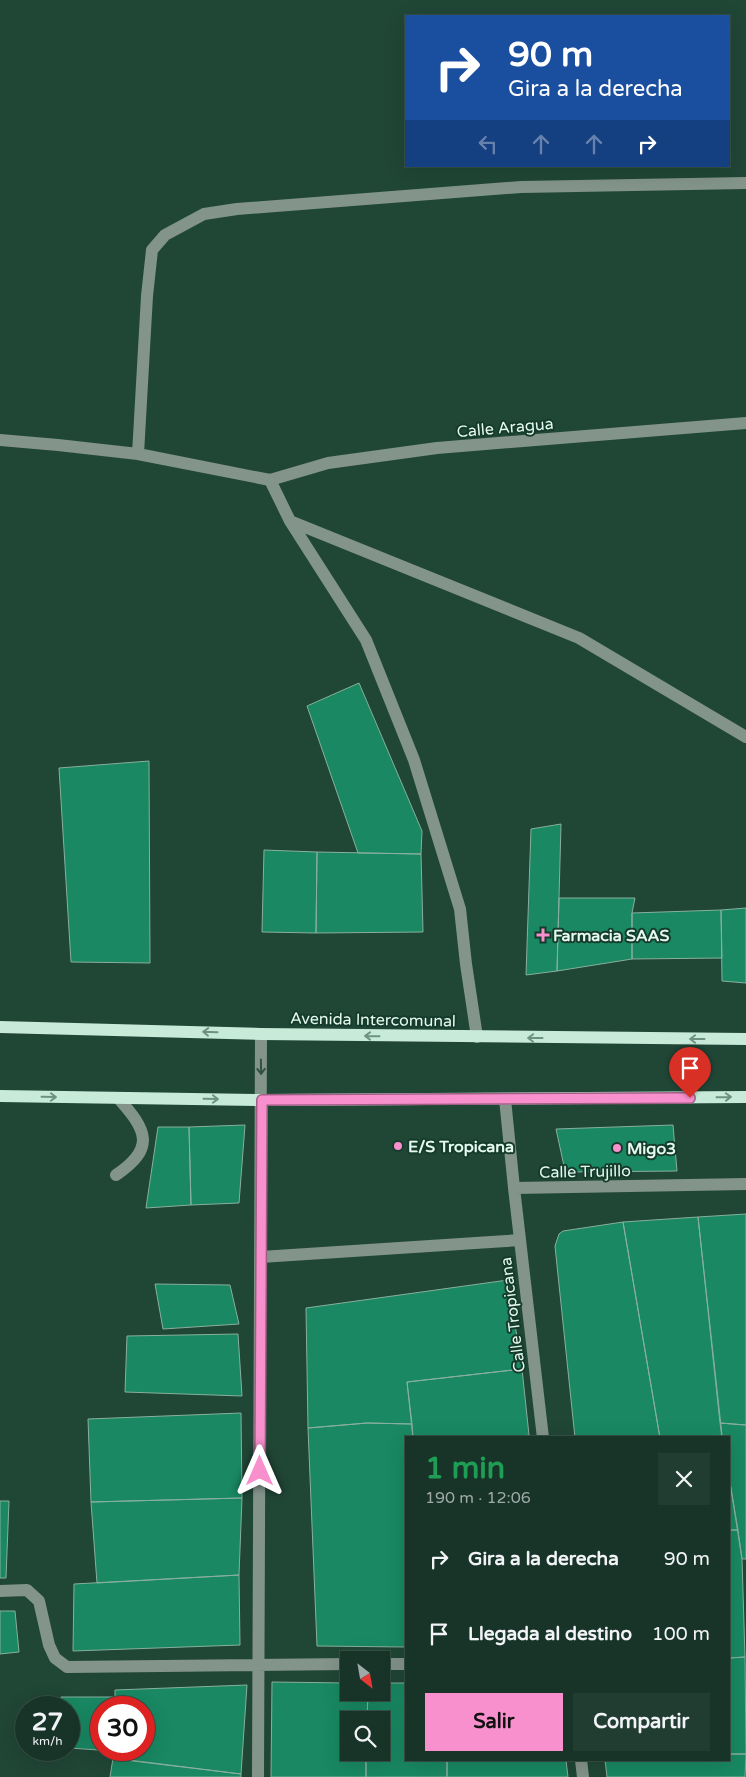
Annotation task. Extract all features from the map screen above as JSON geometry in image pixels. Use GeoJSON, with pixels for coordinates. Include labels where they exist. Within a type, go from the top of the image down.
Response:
{"type":"FeatureCollection","features":[{"type":"Feature","properties":{"kind":"main road","name":"Avenida Intercomunal"},"geometry":{"type":"LineString","coordinates":[[0,1027],[261,1034],[746,1040]]}},
{"type":"Feature","properties":{"kind":"main road"},"geometry":{"type":"LineString","coordinates":[[0,1096],[262,1100],[505,1100],[746,1097]]}},
{"type":"Feature","properties":{"kind":"street"},"geometry":{"type":"LineString","coordinates":[[138,454],[147,296],[152,250],[165,235],[204,214],[236,209],[521,187],[746,182]]}},
{"type":"Feature","properties":{"kind":"street","name":"Calle Aragua"},"geometry":{"type":"LineString","coordinates":[[270,480],[328,463],[437,448],[746,423]]}},
{"type":"Feature","properties":{"kind":"street"},"geometry":{"type":"LineString","coordinates":[[0,440],[138,454],[270,480],[290,521],[366,640],[414,760],[460,909],[477,1037]]}},
{"type":"Feature","properties":{"kind":"street"},"geometry":{"type":"LineString","coordinates":[[290,521],[579,638],[746,737]]}},
{"type":"Feature","properties":{"kind":"street"},"geometry":{"type":"LineString","coordinates":[[258,1777],[261,1034]]}},
{"type":"Feature","properties":{"kind":"street"},"geometry":{"type":"LineString","coordinates":[[116,1175],[130,1166],[139,1155],[143,1144],[142,1131],[135,1117],[118,1098]]}},
{"type":"Feature","properties":{"kind":"street"},"geometry":{"type":"LineString","coordinates":[[505,1100],[514,1188]]}},
{"type":"Feature","properties":{"kind":"street","name":"Calle Trujillo"},"geometry":{"type":"LineString","coordinates":[[514,1188],[746,1184]]}},
{"type":"Feature","properties":{"kind":"street","name":"Calle Tropicana"},"geometry":{"type":"LineString","coordinates":[[514,1188],[543,1436]]}},
{"type":"Feature","properties":{"kind":"street"},"geometry":{"type":"LineString","coordinates":[[261,1257],[520,1240]]}},
{"type":"Feature","properties":{"kind":"street"},"geometry":{"type":"LineString","coordinates":[[0,1591],[27,1590],[39,1601],[49,1645],[55,1658],[67,1667],[340,1664]]}},
{"type":"Feature","properties":{"kind":"street"},"geometry":{"type":"LineString","coordinates":[[390,1664],[405,1664]]}},
{"type":"Feature","properties":{"kind":"street"},"geometry":{"type":"LineString","coordinates":[[581,1761],[583,1777]]}},
{"type":"Feature","properties":{"kind":"building"},"geometry":{"type":"Polygon","coordinates":[[[359,683],[422,831],[421,854],[358,853],[307,706],[359,683]]]}},
{"type":"Feature","properties":{"kind":"building"},"geometry":{"type":"Polygon","coordinates":[[[149,761],[150,963],[71,962],[59,768],[149,761]]]}},
{"type":"Feature","properties":{"kind":"building","name":"Farmacia SAAS"},"geometry":{"type":"Polygon","coordinates":[[[561,824],[557,971],[526,975],[531,829],[561,824]]]}},
{"type":"Feature","properties":{"kind":"building"},"geometry":{"type":"Polygon","coordinates":[[[264,850],[317,852],[316,933],[262,932],[264,850]]]}},
{"type":"Feature","properties":{"kind":"building"},"geometry":{"type":"Polygon","coordinates":[[[317,852],[421,854],[423,932],[316,933],[317,852]]]}},
{"type":"Feature","properties":{"kind":"building"},"geometry":{"type":"Polygon","coordinates":[[[559,898],[635,898],[632,913],[632,959],[557,971],[559,898]]]}},
{"type":"Feature","properties":{"kind":"building"},"geometry":{"type":"Polygon","coordinates":[[[746,908],[746,983],[722,981],[721,910],[746,908]]]}},
{"type":"Feature","properties":{"kind":"building"},"geometry":{"type":"Polygon","coordinates":[[[721,910],[722,958],[632,959],[632,913],[721,910]]]}},
{"type":"Feature","properties":{"kind":"building"},"geometry":{"type":"Polygon","coordinates":[[[245,1125],[239,1203],[191,1205],[189,1127],[245,1125]]]}},
{"type":"Feature","properties":{"kind":"building","name":"Migo3"},"geometry":{"type":"Polygon","coordinates":[[[673,1125],[677,1171],[571,1172],[564,1166],[556,1129],[673,1125]]]}},
{"type":"Feature","properties":{"kind":"building"},"geometry":{"type":"Polygon","coordinates":[[[158,1127],[189,1127],[191,1205],[146,1208],[158,1127]]]}},
{"type":"Feature","properties":{"kind":"building"},"geometry":{"type":"Polygon","coordinates":[[[746,1214],[746,1425],[720,1423],[698,1217],[746,1214]]]}},
{"type":"Feature","properties":{"kind":"building"},"geometry":{"type":"Polygon","coordinates":[[[698,1217],[722,1435],[660,1436],[623,1222],[698,1217]]]}},
{"type":"Feature","properties":{"kind":"building"},"geometry":{"type":"Polygon","coordinates":[[[623,1222],[660,1436],[575,1436],[555,1246],[559,1234],[563,1231],[623,1222]]]}},
{"type":"Feature","properties":{"kind":"building"},"geometry":{"type":"Polygon","coordinates":[[[508,1280],[522,1369],[407,1382],[412,1424],[367,1423],[308,1428],[306,1308],[508,1280]]]}},
{"type":"Feature","properties":{"kind":"building"},"geometry":{"type":"Polygon","coordinates":[[[155,1284],[230,1285],[239,1324],[163,1329],[155,1284]]]}},
{"type":"Feature","properties":{"kind":"building"},"geometry":{"type":"Polygon","coordinates":[[[238,1334],[242,1396],[125,1392],[127,1336],[238,1334]]]}},
{"type":"Feature","properties":{"kind":"building"},"geometry":{"type":"Polygon","coordinates":[[[522,1369],[529,1435],[413,1436],[407,1382],[522,1369]]]}},
{"type":"Feature","properties":{"kind":"building"},"geometry":{"type":"Polygon","coordinates":[[[241,1413],[242,1498],[91,1502],[88,1419],[241,1413]]]}},
{"type":"Feature","properties":{"kind":"building"},"geometry":{"type":"Polygon","coordinates":[[[367,1423],[412,1424],[413,1436],[405,1436],[405,1647],[317,1646],[308,1428],[367,1423]]]}},
{"type":"Feature","properties":{"kind":"building"},"geometry":{"type":"Polygon","coordinates":[[[720,1423],[746,1425],[746,1559],[742,1559],[730,1482],[730,1436],[722,1436],[720,1423]]]}},
{"type":"Feature","properties":{"kind":"building"},"geometry":{"type":"Polygon","coordinates":[[[730,1482],[738,1530],[730,1530],[730,1482]]]}},
{"type":"Feature","properties":{"kind":"building"},"geometry":{"type":"Polygon","coordinates":[[[242,1498],[239,1575],[97,1583],[91,1502],[242,1498]]]}},
{"type":"Feature","properties":{"kind":"building"},"geometry":{"type":"Polygon","coordinates":[[[0,1501],[9,1501],[6,1578],[0,1578],[0,1501]]]}},
{"type":"Feature","properties":{"kind":"building"},"geometry":{"type":"Polygon","coordinates":[[[730,1530],[738,1530],[742,1559],[745,1657],[730,1658],[730,1530]]]}},
{"type":"Feature","properties":{"kind":"building"},"geometry":{"type":"Polygon","coordinates":[[[239,1575],[240,1645],[73,1651],[74,1584],[239,1575]]]}},
{"type":"Feature","properties":{"kind":"building"},"geometry":{"type":"Polygon","coordinates":[[[0,1611],[15,1611],[19,1652],[0,1654],[0,1611]]]}},
{"type":"Feature","properties":{"kind":"building"},"geometry":{"type":"Polygon","coordinates":[[[745,1657],[746,1754],[730,1754],[730,1658],[745,1657]]]}},
{"type":"Feature","properties":{"kind":"building"},"geometry":{"type":"Polygon","coordinates":[[[272,1682],[340,1683],[340,1701],[368,1701],[367,1711],[340,1711],[340,1761],[366,1761],[366,1777],[271,1777],[272,1682]]]}},
{"type":"Feature","properties":{"kind":"building"},"geometry":{"type":"Polygon","coordinates":[[[390,1683],[405,1683],[405,1761],[447,1761],[447,1777],[366,1777],[366,1761],[390,1761],[390,1711],[367,1711],[368,1701],[390,1701],[390,1683]]]}},
{"type":"Feature","properties":{"kind":"building"},"geometry":{"type":"Polygon","coordinates":[[[247,1685],[241,1774],[133,1761],[155,1761],[155,1696],[115,1696],[115,1690],[247,1685]]]}},
{"type":"Feature","properties":{"kind":"building"},"geometry":{"type":"Polygon","coordinates":[[[80,1697],[90,1697],[90,1749],[80,1749],[80,1697]]]}},
{"type":"Feature","properties":{"kind":"building"},"geometry":{"type":"Polygon","coordinates":[[[730,1754],[746,1754],[745,1777],[607,1777],[605,1761],[730,1761],[730,1754]]]}},
{"type":"Feature","properties":{"kind":"building"},"geometry":{"type":"Polygon","coordinates":[[[113,1761],[137,1761],[241,1774],[241,1777],[110,1777],[113,1761]]]}},
{"type":"Feature","properties":{"kind":"building"},"geometry":{"type":"Polygon","coordinates":[[[447,1761],[566,1761],[568,1777],[447,1777],[447,1761]]]}},
{"type":"Feature","properties":{"kind":"place","name":"Farmacia SAAS"},"geometry":{"type":"Point","coordinates":[543,935]}},
{"type":"Feature","properties":{"kind":"place","name":"E/S Tropicana"},"geometry":{"type":"Point","coordinates":[398,1146]}},
{"type":"Feature","properties":{"kind":"place","name":"Migo3"},"geometry":{"type":"Point","coordinates":[617,1148]}},
{"type":"Feature","properties":{"kind":"route"},"geometry":{"type":"LineString","coordinates":[[260,1471],[262,1100],[690,1098]]}}]}
